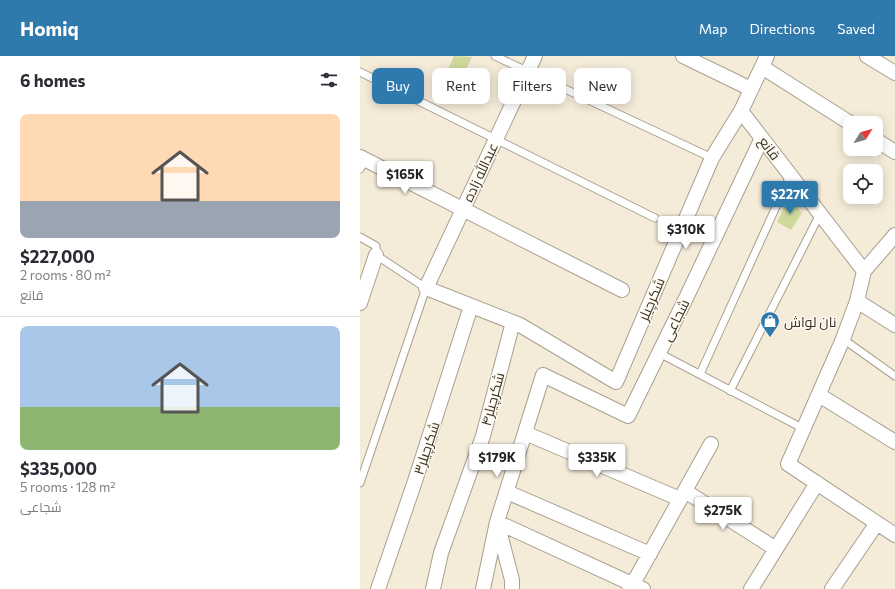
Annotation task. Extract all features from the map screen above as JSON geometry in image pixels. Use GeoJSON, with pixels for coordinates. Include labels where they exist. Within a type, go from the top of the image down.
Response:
{"type":"FeatureCollection","features":[{"type":"Feature","properties":{"kind":"street","name":"عبدالله زاده"},"geometry":{"type":"LineString","coordinates":[[530,68],[535,56]]}},
{"type":"Feature","properties":{"kind":"street"},"geometry":{"type":"LineString","coordinates":[[683,56],[751,89]]}},
{"type":"Feature","properties":{"kind":"street"},"geometry":{"type":"LineString","coordinates":[[867,56],[895,73]]}},
{"type":"Feature","properties":{"kind":"street"},"geometry":{"type":"LineString","coordinates":[[742,111],[751,89],[765,62],[843,119]]}},
{"type":"Feature","properties":{"kind":"street","name":"عبدالله زاده"},"geometry":{"type":"LineString","coordinates":[[426,288],[513,104]]}},
{"type":"Feature","properties":{"kind":"street","name":"شکرچیلر"},"geometry":{"type":"LineString","coordinates":[[513,322],[616,382],[712,158],[742,111]]}},
{"type":"Feature","properties":{"kind":"street","name":"قانع"},"geometry":{"type":"LineString","coordinates":[[742,111],[790,176],[864,271]]}},
{"type":"Feature","properties":{"kind":"street","name":"شجاعی"},"geometry":{"type":"LineString","coordinates":[[525,433],[543,375],[628,416],[762,138]]}},
{"type":"Feature","properties":{"kind":"street"},"geometry":{"type":"LineString","coordinates":[[883,144],[895,152]]}},
{"type":"Feature","properties":{"kind":"street"},"geometry":{"type":"LineString","coordinates":[[362,162],[463,209],[622,290]]}},
{"type":"Feature","properties":{"kind":"street"},"geometry":{"type":"LineString","coordinates":[[892,243],[864,271],[857,302],[843,339],[788,464],[895,535]]}},
{"type":"Feature","properties":{"kind":"street"},"geometry":{"type":"LineString","coordinates":[[360,304],[376,255]]}},
{"type":"Feature","properties":{"kind":"street"},"geometry":{"type":"LineString","coordinates":[[426,288],[513,322]]}},
{"type":"Feature","properties":{"kind":"street"},"geometry":{"type":"LineString","coordinates":[[857,302],[895,325]]}},
{"type":"Feature","properties":{"kind":"street","name":"شکرچیلر۳"},"geometry":{"type":"LineString","coordinates":[[378,589],[415,481],[471,306]]}},
{"type":"Feature","properties":{"kind":"street","name":"شکرچیلر۴"},"geometry":{"type":"LineString","coordinates":[[433,589],[441,553],[482,436],[513,322]]}},
{"type":"Feature","properties":{"kind":"street"},"geometry":{"type":"LineString","coordinates":[[819,395],[895,442]]}},
{"type":"Feature","properties":{"kind":"street"},"geometry":{"type":"LineString","coordinates":[[483,589],[497,522],[525,433],[682,495],[776,549]]}},
{"type":"Feature","properties":{"kind":"street"},"geometry":{"type":"LineString","coordinates":[[497,522],[636,587],[650,554],[711,444]]}},
{"type":"Feature","properties":{"kind":"street"},"geometry":{"type":"LineString","coordinates":[[753,588],[817,483]]}},
{"type":"Feature","properties":{"kind":"street"},"geometry":{"type":"LineString","coordinates":[[507,492],[650,554]]}},
{"type":"Feature","properties":{"kind":"street"},"geometry":{"type":"LineString","coordinates":[[497,522],[512,580],[512,589]]}},
{"type":"Feature","properties":{"kind":"street"},"geometry":{"type":"LineString","coordinates":[[832,589],[877,523]]}},
{"type":"Feature","properties":{"kind":"lane"},"geometry":{"type":"LineString","coordinates":[[495,56],[520,68]]}},
{"type":"Feature","properties":{"kind":"lane"},"geometry":{"type":"LineString","coordinates":[[360,72],[655,218]]}},
{"type":"Feature","properties":{"kind":"lane"},"geometry":{"type":"LineString","coordinates":[[566,90],[712,158]]}},
{"type":"Feature","properties":{"kind":"lane"},"geometry":{"type":"LineString","coordinates":[[700,374],[790,176]]}},
{"type":"Feature","properties":{"kind":"lane"},"geometry":{"type":"LineString","coordinates":[[730,391],[820,214]]}},
{"type":"Feature","properties":{"kind":"lane"},"geometry":{"type":"LineString","coordinates":[[360,238],[376,246],[376,255],[426,288],[360,483]]}},
{"type":"Feature","properties":{"kind":"lane"},"geometry":{"type":"LineString","coordinates":[[843,339],[895,376]]}},
{"type":"Feature","properties":{"kind":"lane"},"geometry":{"type":"LineString","coordinates":[[659,353],[804,429]]}},
{"type":"Feature","properties":{"kind":"building"},"geometry":{"type":"Polygon","coordinates":[[[454,56],[472,57],[466,68],[449,68],[454,56]]]}},
{"type":"Feature","properties":{"kind":"building"},"geometry":{"type":"Polygon","coordinates":[[[789,197],[802,213],[791,230],[777,222],[789,197]]]}},
{"type":"Feature","properties":{"kind":"place","name":"نان لواش"},"geometry":{"type":"Point","coordinates":[770,338]}}]}
